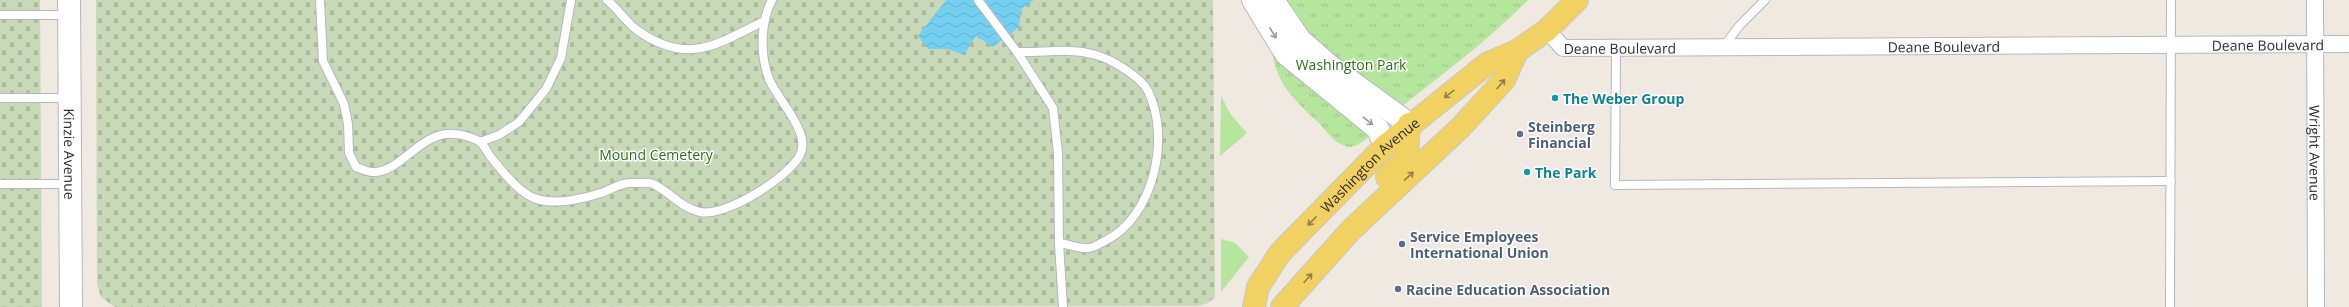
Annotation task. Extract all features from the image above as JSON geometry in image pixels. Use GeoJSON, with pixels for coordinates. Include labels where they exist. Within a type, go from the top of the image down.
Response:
{"type":"FeatureCollection","features":[{"type":"Feature","properties":{"kind":"main road","name":"Washington Avenue"},"geometry":{"type":"LineString","coordinates":[[1254,307],[1258,287],[1280,253],[1385,146],[1410,124],[1488,63],[1516,51],[1547,30],[1577,0]]}},
{"type":"Feature","properties":{"kind":"main road"},"geometry":{"type":"LineString","coordinates":[[1282,307],[1351,230],[1461,127],[1504,80],[1516,51]]}},
{"type":"Feature","properties":{"kind":"main road"},"geometry":{"type":"LineString","coordinates":[[1351,230],[1379,185],[1407,157],[1410,124]]}},
{"type":"Feature","properties":{"kind":"street"},"geometry":{"type":"LineString","coordinates":[[1253,0],[1286,54],[1378,129],[1385,146]]}},
{"type":"Feature","properties":{"kind":"street"},"geometry":{"type":"LineString","coordinates":[[1273,0],[1300,40],[1332,68],[1410,124]]}},
{"type":"Feature","properties":{"kind":"street","name":"Wright Avenue"},"geometry":{"type":"LineString","coordinates":[[2315,0],[2316,307]]}},
{"type":"Feature","properties":{"kind":"street","name":"Kinzie Avenue"},"geometry":{"type":"LineString","coordinates":[[69,7],[73,306]]}},
{"type":"Feature","properties":{"kind":"street","name":"Deane Boulevard"},"geometry":{"type":"LineString","coordinates":[[1547,30],[1563,48],[2349,44]]}},
{"type":"Feature","properties":{"kind":"lane"},"geometry":{"type":"LineString","coordinates":[[320,0],[323,61],[344,104],[348,124],[349,152],[356,167],[373,172],[396,165],[419,144],[439,136],[454,134],[480,142],[506,177],[522,190],[540,200],[567,200],[583,197],[598,194],[627,183],[653,184],[676,201],[701,212],[727,208],[782,177],[801,154],[801,131],[769,80],[763,55],[764,21],[772,0]]}},
{"type":"Feature","properties":{"kind":"lane"},"geometry":{"type":"LineString","coordinates":[[480,142],[498,135],[519,122],[546,89],[561,58],[571,0]]}},
{"type":"Feature","properties":{"kind":"lane"},"geometry":{"type":"LineString","coordinates":[[607,0],[636,29],[662,44],[680,51],[700,49],[731,38],[764,21]]}},
{"type":"Feature","properties":{"kind":"lane"},"geometry":{"type":"LineString","coordinates":[[978,0],[1017,52],[1053,108],[1058,153],[1059,243],[1063,307]]}},
{"type":"Feature","properties":{"kind":"lane"},"geometry":{"type":"LineString","coordinates":[[1723,47],[1740,25],[1765,0]]}},
{"type":"Feature","properties":{"kind":"lane"},"geometry":{"type":"LineString","coordinates":[[2170,307],[2171,0]]}},
{"type":"Feature","properties":{"kind":"lane"},"geometry":{"type":"LineString","coordinates":[[0,15],[69,7]]}},
{"type":"Feature","properties":{"kind":"lane"},"geometry":{"type":"LineString","coordinates":[[1616,48],[1615,185],[2171,181]]}},
{"type":"Feature","properties":{"kind":"lane"},"geometry":{"type":"LineString","coordinates":[[1017,52],[1074,50],[1098,55],[1130,72],[1147,89],[1157,114],[1156,170],[1136,215],[1116,235],[1089,248],[1059,243]]}},
{"type":"Feature","properties":{"kind":"lane"},"geometry":{"type":"LineString","coordinates":[[0,98],[70,98]]}},
{"type":"Feature","properties":{"kind":"lane"},"geometry":{"type":"LineString","coordinates":[[0,184],[71,184]]}},
{"type":"Feature","properties":{"kind":"green space"},"geometry":{"type":"Polygon","coordinates":[[[0,0],[40,0],[42,307],[0,307],[0,0]]]}},
{"type":"Feature","properties":{"kind":"green space","name":"Mound Cemetery"},"geometry":{"type":"Polygon","coordinates":[[[96,0],[1213,0],[1215,297],[1208,303],[1198,306],[115,307],[101,297],[97,284],[96,0]]]}},
{"type":"Feature","properties":{"kind":"green space","name":"Washington Park"},"geometry":{"type":"Polygon","coordinates":[[[1268,0],[1528,0],[1478,46],[1385,120],[1367,139],[1350,147],[1337,142],[1298,103],[1284,86],[1274,63],[1270,38],[1268,0]]]}},
{"type":"Feature","properties":{"kind":"green space"},"geometry":{"type":"Polygon","coordinates":[[[1221,96],[1231,115],[1247,133],[1220,156],[1221,96]]]}},
{"type":"Feature","properties":{"kind":"green space"},"geometry":{"type":"Polygon","coordinates":[[[1221,239],[1235,243],[1249,257],[1221,292],[1221,239]]]}},
{"type":"Feature","properties":{"kind":"water"},"geometry":{"type":"Polygon","coordinates":[[[946,0],[1034,0],[1021,9],[1019,27],[993,47],[976,36],[964,55],[948,49],[928,49],[918,36],[946,0]]]}},
{"type":"Feature","properties":{"kind":"place","name":"The Weber Group"},"geometry":{"type":"Point","coordinates":[1555,98]}},
{"type":"Feature","properties":{"kind":"place","name":"Steinberg Financial"},"geometry":{"type":"Point","coordinates":[1520,134]}},
{"type":"Feature","properties":{"kind":"place","name":"The Park"},"geometry":{"type":"Point","coordinates":[1527,172]}},
{"type":"Feature","properties":{"kind":"place","name":"Service Employees International Union"},"geometry":{"type":"Point","coordinates":[1402,244]}},
{"type":"Feature","properties":{"kind":"place","name":"Racine Education Association"},"geometry":{"type":"Point","coordinates":[1398,289]}}]}
